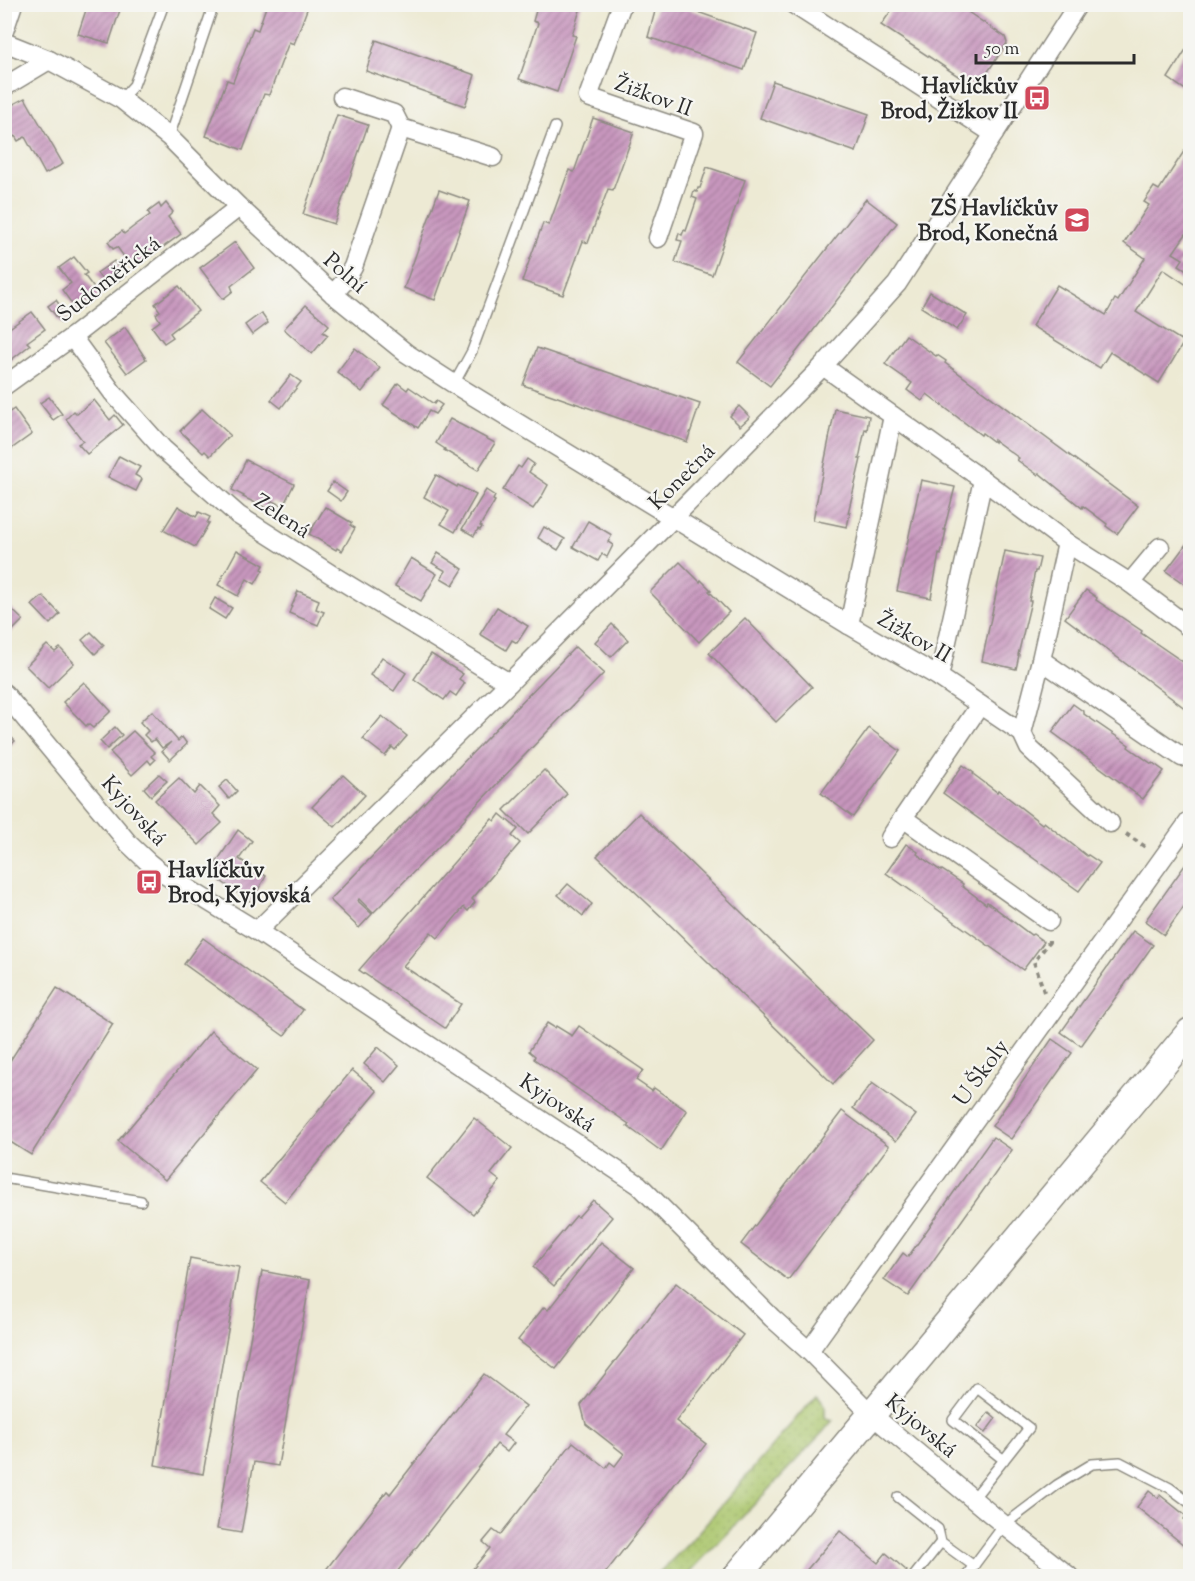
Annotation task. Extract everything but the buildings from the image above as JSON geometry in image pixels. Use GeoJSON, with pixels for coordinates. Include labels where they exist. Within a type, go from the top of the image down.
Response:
{"type":"FeatureCollection","features":[{"type":"Feature","properties":{"kind":"main road"},"geometry":{"type":"LineString","coordinates":[[737,1576],[1191,1032]]}},
{"type":"Feature","properties":{"kind":"street"},"geometry":{"type":"LineString","coordinates":[[4,31],[13,4]]}},
{"type":"Feature","properties":{"kind":"street","name":"Žižkov II"},"geometry":{"type":"LineString","coordinates":[[622,4],[588,97],[694,134],[658,238]]}},
{"type":"Feature","properties":{"kind":"street"},"geometry":{"type":"LineString","coordinates":[[793,4],[994,134]]}},
{"type":"Feature","properties":{"kind":"street","name":"Konečná"},"geometry":{"type":"LineString","coordinates":[[257,931],[673,518],[823,366],[897,284],[1078,4]]}},
{"type":"Feature","properties":{"kind":"street","name":"Polní"},"geometry":{"type":"LineString","coordinates":[[4,42],[49,60],[121,99],[169,137],[239,207],[333,294],[406,353],[673,518]]}},
{"type":"Feature","properties":{"kind":"street"},"geometry":{"type":"LineString","coordinates":[[4,87],[49,60]]}},
{"type":"Feature","properties":{"kind":"street"},"geometry":{"type":"LineString","coordinates":[[333,294],[353,267],[400,128],[394,114],[342,97]]}},
{"type":"Feature","properties":{"kind":"street"},"geometry":{"type":"LineString","coordinates":[[400,128],[494,157]]}},
{"type":"Feature","properties":{"kind":"street","name":"Sudoměřická"},"geometry":{"type":"LineString","coordinates":[[4,386],[72,337],[239,207]]}},
{"type":"Feature","properties":{"kind":"street","name":"Zelená"},"geometry":{"type":"LineString","coordinates":[[72,337],[113,393],[163,449],[238,515],[347,585],[509,683]]}},
{"type":"Feature","properties":{"kind":"street"},"geometry":{"type":"LineString","coordinates":[[823,366],[983,480],[1066,543],[1130,583],[1191,628]]}},
{"type":"Feature","properties":{"kind":"street"},"geometry":{"type":"LineString","coordinates":[[849,625],[893,416]]}},
{"type":"Feature","properties":{"kind":"street"},"geometry":{"type":"LineString","coordinates":[[939,676],[983,480]]}},
{"type":"Feature","properties":{"kind":"street","name":"Žižkov II"},"geometry":{"type":"LineString","coordinates":[[673,518],[849,625],[939,676],[1022,733],[1029,748],[1110,823]]}},
{"type":"Feature","properties":{"kind":"street"},"geometry":{"type":"LineString","coordinates":[[1022,733],[1041,660],[1066,543]]}},
{"type":"Feature","properties":{"kind":"street"},"geometry":{"type":"LineString","coordinates":[[1130,583],[1160,546]]}},
{"type":"Feature","properties":{"kind":"street"},"geometry":{"type":"LineString","coordinates":[[1041,660],[1182,757]]}},
{"type":"Feature","properties":{"kind":"street","name":"Kyjovská"},"geometry":{"type":"LineString","coordinates":[[4,693],[139,854],[159,871],[257,931],[639,1185],[873,1415],[973,1500],[1069,1576]]}},
{"type":"Feature","properties":{"kind":"street"},"geometry":{"type":"LineString","coordinates":[[890,838],[980,705]]}},
{"type":"Feature","properties":{"kind":"street"},"geometry":{"type":"LineString","coordinates":[[903,818],[1049,921]]}},
{"type":"Feature","properties":{"kind":"street","name":"U Školy"},"geometry":{"type":"LineString","coordinates":[[809,1351],[1191,820]]}},
{"type":"Feature","properties":{"kind":"lane"},"geometry":{"type":"LineString","coordinates":[[121,99],[134,85],[164,4]]}},
{"type":"Feature","properties":{"kind":"lane"},"geometry":{"type":"LineString","coordinates":[[169,137],[214,4]]}},
{"type":"Feature","properties":{"kind":"lane"},"geometry":{"type":"LineString","coordinates":[[454,384],[472,351],[555,127]]}},
{"type":"Feature","properties":{"kind":"lane"},"geometry":{"type":"LineString","coordinates":[[4,1178],[141,1201]]}},
{"type":"Feature","properties":{"kind":"lane"},"geometry":{"type":"LineString","coordinates":[[973,1500],[1029,1428],[977,1388],[953,1420],[1004,1460]]}},
{"type":"Feature","properties":{"kind":"lane"},"geometry":{"type":"LineString","coordinates":[[966,1576],[1004,1525],[1057,1485],[1092,1464],[1120,1462],[1170,1488],[1191,1503]]}},
{"type":"Feature","properties":{"kind":"lane"},"geometry":{"type":"LineString","coordinates":[[898,1497],[938,1529],[941,1542],[974,1566]]}},
{"type":"Feature","properties":{"kind":"lane"},"geometry":{"type":"LineString","coordinates":[[914,1576],[941,1542]]}},
{"type":"Feature","properties":{"kind":"path"},"geometry":{"type":"LineString","coordinates":[[1110,823],[1162,858]]}},
{"type":"Feature","properties":{"kind":"path"},"geometry":{"type":"LineString","coordinates":[[1049,921],[1049,942],[1034,962],[1051,1015]]}},
{"type":"Feature","properties":{"kind":"green space"},"geometry":{"type":"Polygon","coordinates":[[[817,1394],[825,1405],[825,1418],[833,1420],[823,1432],[688,1576],[656,1576],[689,1543],[817,1394]]]}},
{"type":"Feature","properties":{"kind":"place","name":"Havlíčkův Brod, Žižkov II"},"geometry":{"type":"Point","coordinates":[1037,98]}},
{"type":"Feature","properties":{"kind":"place","name":"ZŠ Havlíčkův Brod, Konečná"},"geometry":{"type":"Point","coordinates":[1077,220]}},
{"type":"Feature","properties":{"kind":"place","name":"Havlíčkův Brod, Kyjovská"},"geometry":{"type":"Point","coordinates":[149,882]}}]}
